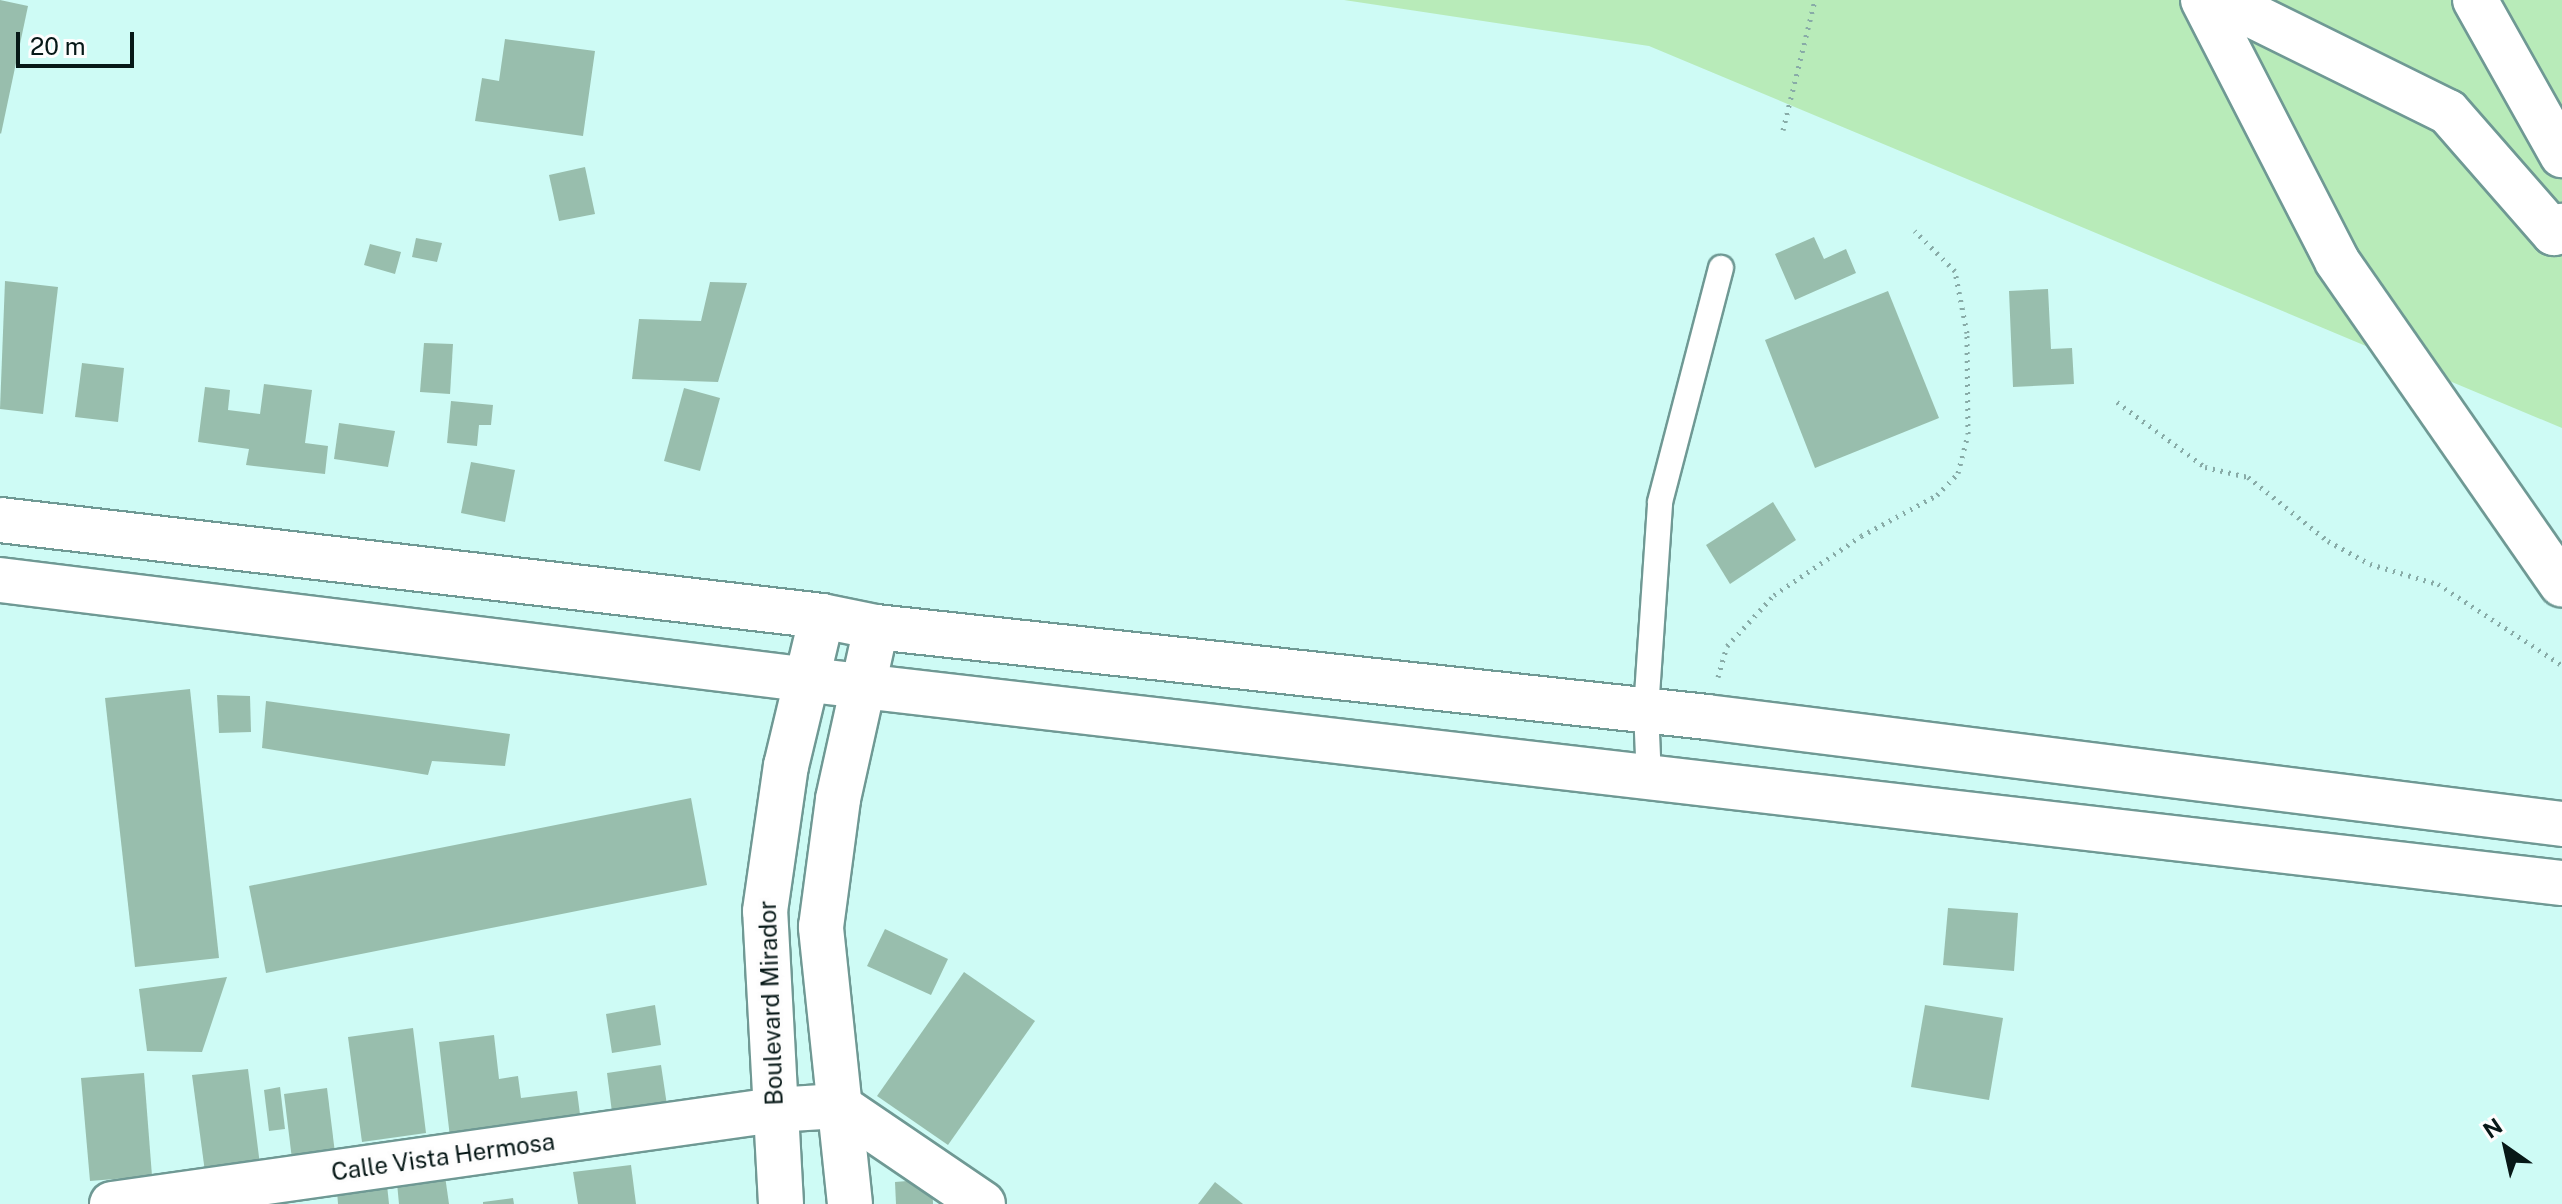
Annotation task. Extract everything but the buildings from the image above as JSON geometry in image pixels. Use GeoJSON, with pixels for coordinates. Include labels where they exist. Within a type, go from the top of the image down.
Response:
{"type":"FeatureCollection","features":[{"type":"Feature","properties":{"kind":"main road"},"geometry":{"type":"LineString","coordinates":[[2203,0],[2337,261],[2562,585]]}},
{"type":"Feature","properties":{"kind":"main road"},"geometry":{"type":"LineString","coordinates":[[2221,0],[2448,112],[2554,233],[2562,226]]}},
{"type":"Feature","properties":{"kind":"main road"},"geometry":{"type":"LineString","coordinates":[[2475,0],[2562,155]]}},
{"type":"Feature","properties":{"kind":"main road"},"geometry":{"type":"LineString","coordinates":[[0,520],[822,616],[876,627],[1707,717],[2562,824]]}},
{"type":"Feature","properties":{"kind":"main road"},"geometry":{"type":"LineString","coordinates":[[0,580],[810,680],[866,684],[1649,779],[2562,883]]}},
{"type":"Feature","properties":{"kind":"main road","name":"Boulevard Mirador"},"geometry":{"type":"LineString","coordinates":[[781,1204],[765,911],[786,766],[810,680],[822,616]]}},
{"type":"Feature","properties":{"kind":"main road"},"geometry":{"type":"LineString","coordinates":[[850,1204],[821,927],[838,799],[866,684],[876,627]]}},
{"type":"Feature","properties":{"kind":"main road"},"geometry":{"type":"LineString","coordinates":[[839,1106],[983,1204]]}},
{"type":"Feature","properties":{"kind":"main road","name":"Calle Vista Hermosa"},"geometry":{"type":"LineString","coordinates":[[112,1204],[774,1110],[839,1106]]}},
{"type":"Feature","properties":{"kind":"lane"},"geometry":{"type":"LineString","coordinates":[[1649,779],[1646,710],[1660,502],[1721,268]]}},
{"type":"Feature","properties":{"kind":"path"},"geometry":{"type":"LineString","coordinates":[[1783,130],[1815,0]]}},
{"type":"Feature","properties":{"kind":"path"},"geometry":{"type":"LineString","coordinates":[[1707,717],[1727,646],[1774,595],[1861,536],[1937,495],[1958,473],[1968,434],[1967,333],[1955,271],[1915,231]]}},
{"type":"Feature","properties":{"kind":"path"},"geometry":{"type":"LineString","coordinates":[[2117,402],[2205,467],[2248,477],[2328,541],[2370,564],[2438,584],[2562,665]]}},
{"type":"Feature","properties":{"kind":"green space"},"geometry":{"type":"Polygon","coordinates":[[[1344,0],[2562,0],[2562,428],[1649,46],[1344,0]]]}}]}
